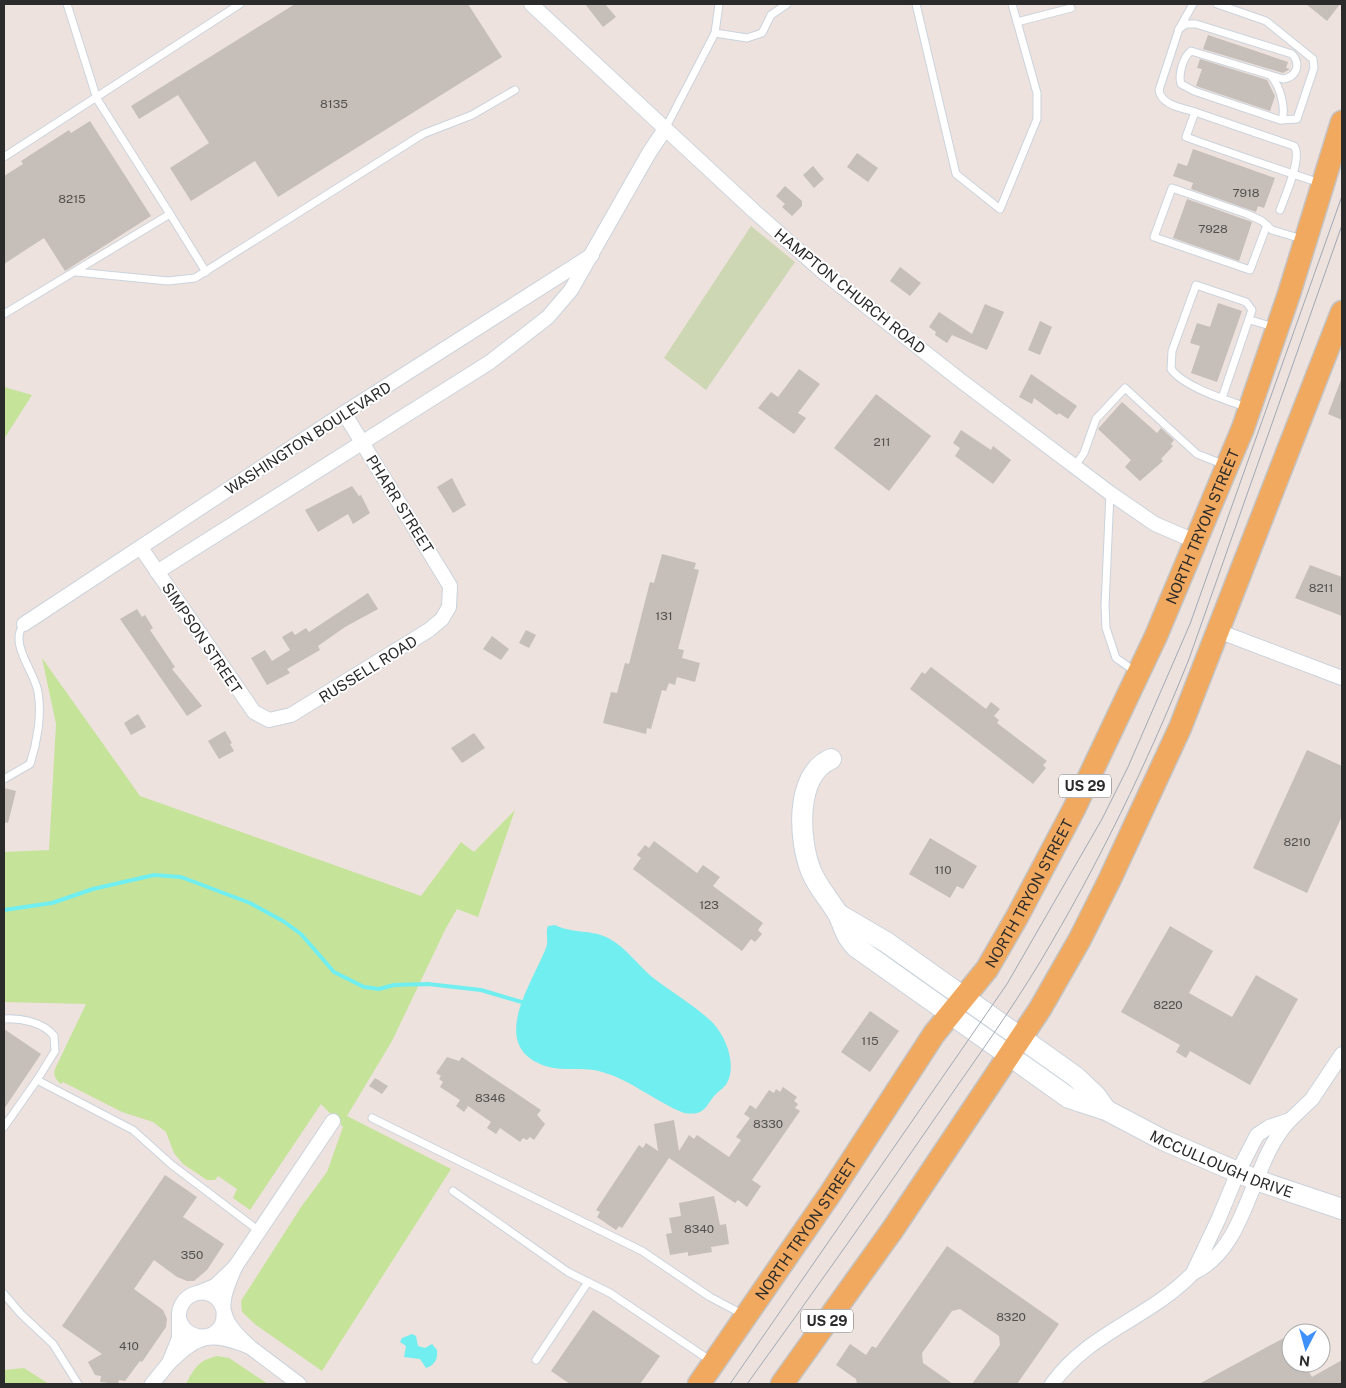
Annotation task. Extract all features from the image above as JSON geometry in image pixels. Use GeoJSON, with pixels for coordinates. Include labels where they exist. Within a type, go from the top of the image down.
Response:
{"type":"FeatureCollection","features":[{"type":"Feature","properties":{"kind":"main road","name":"NORTH TRYON STREET"},"geometry":{"type":"LineString","coordinates":[[699,1384],[835,1186],[934,1034],[987,969],[1017,917],[1074,809],[1139,673],[1197,542],[1250,408],[1342,122]]}},
{"type":"Feature","properties":{"kind":"main road","name":"US 29"},"geometry":{"type":"LineString","coordinates":[[782,1384],[893,1229],[1015,1047],[1080,939],[1180,728],[1341,317]]}},
{"type":"Feature","properties":{"kind":"street","name":"HAMPTON CHURCH ROAD"},"geometry":{"type":"LineString","coordinates":[[531,4],[823,272],[1110,493],[1155,524],[1197,542]]}},
{"type":"Feature","properties":{"kind":"street","name":"WASHINGTON BOULEVARD"},"geometry":{"type":"LineString","coordinates":[[157,572],[512,347],[563,300],[580,277],[649,152],[665,129]]}},
{"type":"Feature","properties":{"kind":"street","name":"WASHINGTON BOULEVARD"},"geometry":{"type":"LineString","coordinates":[[24,624],[344,413],[592,254]]}},
{"type":"Feature","properties":{"kind":"street","name":"PHARR STREET"},"geometry":{"type":"LineString","coordinates":[[344,413],[448,581],[450,598]]}},
{"type":"Feature","properties":{"kind":"street","name":"SIMPSON STREET"},"geometry":{"type":"LineString","coordinates":[[141,548],[245,701],[254,712],[269,720]]}},
{"type":"Feature","properties":{"kind":"street","name":"RUSSELL ROAD"},"geometry":{"type":"LineString","coordinates":[[269,720],[291,715],[404,648],[442,619],[449,608],[450,598]]}},
{"type":"Feature","properties":{"kind":"street"},"geometry":{"type":"LineString","coordinates":[[1218,631],[1342,678]]}},
{"type":"Feature","properties":{"kind":"street"},"geometry":{"type":"LineString","coordinates":[[831,759],[821,765],[804,794],[803,833],[810,870],[818,887],[838,914]]}},
{"type":"Feature","properties":{"kind":"street","name":"MCCULLOUGH DRIVE"},"geometry":{"type":"LineString","coordinates":[[838,914],[870,931],[965,996],[994,1018],[1015,1047]]}},
{"type":"Feature","properties":{"kind":"street","name":"MCCULLOUGH DRIVE"},"geometry":{"type":"LineString","coordinates":[[838,914],[844,932],[856,948],[982,1035],[1015,1047],[1076,1077],[1096,1096],[1106,1110],[1163,1140],[1256,1180],[1342,1209]]}},
{"type":"Feature","properties":{"kind":"street"},"geometry":{"type":"LineString","coordinates":[[1052,1384],[1064,1369],[1090,1344],[1171,1293],[1193,1273],[1211,1263],[1225,1247],[1273,1142],[1290,1120],[1312,1099],[1342,1054]]}},
{"type":"Feature","properties":{"kind":"street"},"geometry":{"type":"LineString","coordinates":[[1193,1273],[1238,1172],[1260,1132],[1290,1120]]}},
{"type":"Feature","properties":{"kind":"street"},"geometry":{"type":"LineString","coordinates":[[152,1384],[169,1363],[188,1345],[216,1332],[221,1327],[226,1289],[235,1267],[333,1121]]}},
{"type":"Feature","properties":{"kind":"street"},"geometry":{"type":"LineString","coordinates":[[169,1363],[179,1338],[183,1303],[188,1297],[215,1286],[235,1267]]}},
{"type":"Feature","properties":{"kind":"street"},"geometry":{"type":"LineString","coordinates":[[198,1293],[213,1296],[219,1300],[232,1328],[250,1347],[300,1384]]}},
{"type":"Feature","properties":{"kind":"street"},"geometry":{"type":"LineString","coordinates":[[180,1318],[184,1328],[190,1334],[227,1338],[250,1347]]}},
{"type":"Feature","properties":{"kind":"lane"},"geometry":{"type":"LineString","coordinates":[[67,4],[96,96],[206,272]]}},
{"type":"Feature","properties":{"kind":"lane"},"geometry":{"type":"LineString","coordinates":[[4,157],[240,4]]}},
{"type":"Feature","properties":{"kind":"lane"},"geometry":{"type":"LineString","coordinates":[[665,129],[715,33],[719,4]]}},
{"type":"Feature","properties":{"kind":"lane"},"geometry":{"type":"LineString","coordinates":[[715,33],[747,38],[762,33],[772,15],[787,4]]}},
{"type":"Feature","properties":{"kind":"lane"},"geometry":{"type":"LineString","coordinates":[[916,4],[956,174],[1000,209],[1037,119],[1037,93],[1012,4]]}},
{"type":"Feature","properties":{"kind":"lane"},"geometry":{"type":"LineString","coordinates":[[1193,4],[1180,29],[1159,93],[1166,102],[1290,143],[1298,154],[1280,210]]}},
{"type":"Feature","properties":{"kind":"lane"},"geometry":{"type":"LineString","coordinates":[[1180,29],[1186,24],[1196,24],[1287,52],[1296,60],[1295,73],[1283,79],[1194,50],[1187,54],[1179,78],[1181,84],[1194,91],[1282,120],[1294,121],[1299,118],[1315,65],[1311,56],[1266,21],[1217,4]]}},
{"type":"Feature","properties":{"kind":"lane"},"geometry":{"type":"LineString","coordinates":[[1017,22],[1071,8]]}},
{"type":"Feature","properties":{"kind":"lane"},"geometry":{"type":"LineString","coordinates":[[1287,52],[1294,50],[1296,43]]}},
{"type":"Feature","properties":{"kind":"lane"},"geometry":{"type":"LineString","coordinates":[[1271,76],[1276,83],[1284,112],[1282,120]]}},
{"type":"Feature","properties":{"kind":"lane"},"geometry":{"type":"LineString","coordinates":[[76,272],[168,281],[188,280],[206,272],[423,134],[472,115],[515,90]]}},
{"type":"Feature","properties":{"kind":"lane"},"geometry":{"type":"LineString","coordinates":[[1195,112],[1186,137],[1323,184]]}},
{"type":"Feature","properties":{"kind":"lane"},"geometry":{"type":"LineString","coordinates":[[1267,226],[1250,270],[1154,238],[1172,188],[1260,219],[1272,230],[1305,240]]}},
{"type":"Feature","properties":{"kind":"lane"},"geometry":{"type":"LineString","coordinates":[[4,314],[170,214]]}},
{"type":"Feature","properties":{"kind":"lane"},"geometry":{"type":"LineString","coordinates":[[1222,398],[1252,310],[1246,302],[1196,285],[1172,351],[1171,369],[1177,376],[1222,398],[1250,408]]}},
{"type":"Feature","properties":{"kind":"lane"},"geometry":{"type":"LineString","coordinates":[[1250,320],[1277,328]]}},
{"type":"Feature","properties":{"kind":"lane"},"geometry":{"type":"LineString","coordinates":[[1074,467],[1084,453],[1096,419],[1125,388],[1197,454],[1227,466]]}},
{"type":"Feature","properties":{"kind":"lane"},"geometry":{"type":"LineString","coordinates":[[1110,493],[1105,606],[1106,628],[1116,658],[1139,673]]}},
{"type":"Feature","properties":{"kind":"lane"},"geometry":{"type":"LineString","coordinates":[[4,779],[30,764],[38,721],[38,690],[19,641],[20,629],[24,624]]}},
{"type":"Feature","properties":{"kind":"lane"},"geometry":{"type":"LineString","coordinates":[[4,1019],[18,1019],[39,1024],[54,1036],[55,1050],[37,1080],[4,1127]]}},
{"type":"Feature","properties":{"kind":"lane"},"geometry":{"type":"LineString","coordinates":[[37,1080],[133,1130],[172,1165],[259,1231]]}},
{"type":"Feature","properties":{"kind":"lane"},"geometry":{"type":"LineString","coordinates":[[372,1118],[642,1251],[710,1297],[746,1316]]}},
{"type":"Feature","properties":{"kind":"lane"},"geometry":{"type":"LineString","coordinates":[[452,1191],[568,1272],[610,1294],[714,1363]]}},
{"type":"Feature","properties":{"kind":"lane"},"geometry":{"type":"LineString","coordinates":[[536,1360],[588,1282]]}},
{"type":"Feature","properties":{"kind":"lane"},"geometry":{"type":"LineString","coordinates":[[4,1294],[21,1314],[53,1344],[78,1384]]}},
{"type":"Feature","properties":{"kind":"green space"},"geometry":{"type":"Polygon","coordinates":[[[751,226],[795,262],[706,390],[664,358],[751,226]]]}},
{"type":"Feature","properties":{"kind":"green space"},"geometry":{"type":"Polygon","coordinates":[[[4,387],[32,395],[4,439],[4,387]]]}},
{"type":"Feature","properties":{"kind":"green space"},"geometry":{"type":"Polygon","coordinates":[[[42,658],[140,796],[421,896],[461,842],[474,852],[515,810],[478,917],[457,909],[392,1041],[347,1116],[451,1169],[322,1371],[256,1325],[242,1312],[241,1301],[301,1207],[327,1172],[343,1127],[321,1104],[250,1210],[233,1198],[237,1189],[218,1176],[215,1180],[207,1180],[183,1164],[174,1153],[166,1132],[153,1122],[122,1112],[58,1081],[54,1071],[86,1004],[4,1002],[4,852],[49,850],[56,724],[42,658]]]}},
{"type":"Feature","properties":{"kind":"green space"},"geometry":{"type":"Polygon","coordinates":[[[217,1356],[229,1358],[268,1384],[186,1384],[198,1365],[205,1360],[217,1356]]]}},
{"type":"Feature","properties":{"kind":"green space"},"geometry":{"type":"Polygon","coordinates":[[[24,1368],[49,1384],[4,1384],[4,1370],[24,1368]]]}},
{"type":"Feature","properties":{"kind":"water"},"geometry":{"type":"Polygon","coordinates":[[[555,925],[568,930],[597,934],[610,939],[627,952],[652,977],[700,1011],[718,1029],[729,1052],[730,1076],[726,1085],[716,1094],[704,1110],[691,1114],[684,1113],[613,1076],[588,1069],[552,1068],[528,1057],[519,1044],[516,1029],[519,1013],[524,996],[546,948],[548,926],[555,925]]]}},
{"type":"Feature","properties":{"kind":"water"},"geometry":{"type":"Polygon","coordinates":[[[412,1334],[416,1336],[418,1346],[425,1348],[432,1344],[437,1350],[435,1361],[429,1367],[426,1368],[420,1359],[404,1357],[406,1346],[400,1342],[402,1338],[412,1334]]]}},
{"type":"Feature","properties":{"kind":"building"},"geometry":{"type":"Polygon","coordinates":[[[295,4],[468,4],[502,57],[278,197],[255,161],[191,201],[170,168],[209,143],[178,95],[139,119],[131,106],[295,4]]]}},
{"type":"Feature","properties":{"kind":"building"},"geometry":{"type":"Polygon","coordinates":[[[585,4],[605,4],[616,17],[603,27],[585,4]]]}},
{"type":"Feature","properties":{"kind":"building"},"geometry":{"type":"Polygon","coordinates":[[[1306,4],[1340,4],[1327,21],[1306,4]]]}},
{"type":"Feature","properties":{"kind":"building"},"geometry":{"type":"Polygon","coordinates":[[[1208,35],[1288,62],[1286,68],[1290,69],[1283,73],[1203,49],[1208,35]]]}},
{"type":"Feature","properties":{"kind":"building"},"geometry":{"type":"Polygon","coordinates":[[[1200,59],[1267,80],[1275,96],[1270,111],[1196,86],[1202,69],[1197,68],[1200,59]]]}},
{"type":"Feature","properties":{"kind":"building"},"geometry":{"type":"Polygon","coordinates":[[[90,121],[151,216],[65,271],[44,238],[4,264],[4,176],[23,164],[21,161],[69,130],[71,133],[90,121]]]}},
{"type":"Feature","properties":{"kind":"building"},"geometry":{"type":"Polygon","coordinates":[[[1193,149],[1275,178],[1264,208],[1258,206],[1256,212],[1191,189],[1193,183],[1173,176],[1178,163],[1187,166],[1193,149]]]}},
{"type":"Feature","properties":{"kind":"building"},"geometry":{"type":"Polygon","coordinates":[[[857,153],[878,168],[868,182],[847,167],[857,153]]]}},
{"type":"Feature","properties":{"kind":"building"},"geometry":{"type":"Polygon","coordinates":[[[813,166],[824,179],[814,188],[803,175],[813,166]]]}},
{"type":"Feature","properties":{"kind":"building"},"geometry":{"type":"Polygon","coordinates":[[[785,186],[802,201],[802,206],[792,216],[782,207],[785,204],[776,196],[785,186]]]}},
{"type":"Feature","properties":{"kind":"building"},"geometry":{"type":"Polygon","coordinates":[[[1187,199],[1252,222],[1239,261],[1173,238],[1187,199]]]}},
{"type":"Feature","properties":{"kind":"building"},"geometry":{"type":"Polygon","coordinates":[[[900,267],[921,283],[910,296],[890,281],[900,267]]]}},
{"type":"Feature","properties":{"kind":"building"},"geometry":{"type":"Polygon","coordinates":[[[1218,303],[1242,311],[1217,382],[1191,373],[1200,346],[1190,343],[1197,323],[1210,327],[1218,303]]]}},
{"type":"Feature","properties":{"kind":"building"},"geometry":{"type":"Polygon","coordinates":[[[985,304],[1004,312],[987,350],[952,335],[947,343],[935,335],[936,332],[929,327],[939,312],[972,334],[985,304]]]}},
{"type":"Feature","properties":{"kind":"building"},"geometry":{"type":"Polygon","coordinates":[[[1040,321],[1052,327],[1040,355],[1028,350],[1040,321]]]}},
{"type":"Feature","properties":{"kind":"building"},"geometry":{"type":"Polygon","coordinates":[[[799,369],[820,384],[798,413],[806,418],[794,434],[758,408],[771,392],[778,397],[799,369]]]}},
{"type":"Feature","properties":{"kind":"building"},"geometry":{"type":"Polygon","coordinates":[[[1031,374],[1077,406],[1068,419],[1059,413],[1057,415],[1034,398],[1032,404],[1019,397],[1031,374]]]}},
{"type":"Feature","properties":{"kind":"building"},"geometry":{"type":"Polygon","coordinates":[[[1342,380],[1342,420],[1328,414],[1342,380]]]}},
{"type":"Feature","properties":{"kind":"building"},"geometry":{"type":"Polygon","coordinates":[[[876,394],[931,436],[889,491],[834,448],[876,394]]]}},
{"type":"Feature","properties":{"kind":"building"},"geometry":{"type":"Polygon","coordinates":[[[1122,402],[1157,433],[1161,428],[1174,440],[1171,444],[1173,446],[1161,459],[1163,461],[1140,481],[1125,467],[1131,460],[1098,429],[1122,402]]]}},
{"type":"Feature","properties":{"kind":"building"},"geometry":{"type":"Polygon","coordinates":[[[961,430],[991,450],[993,446],[1011,460],[993,484],[955,456],[960,448],[953,443],[961,430]]]}},
{"type":"Feature","properties":{"kind":"building"},"geometry":{"type":"Polygon","coordinates":[[[452,478],[466,505],[453,513],[437,487],[452,478]]]}},
{"type":"Feature","properties":{"kind":"building"},"geometry":{"type":"Polygon","coordinates":[[[352,486],[359,496],[361,495],[370,513],[353,524],[348,514],[318,532],[305,510],[352,486]]]}},
{"type":"Feature","properties":{"kind":"building"},"geometry":{"type":"Polygon","coordinates":[[[662,554],[696,563],[694,569],[699,570],[678,649],[684,650],[682,658],[700,663],[695,682],[677,677],[675,685],[669,683],[666,691],[662,690],[651,729],[647,728],[646,734],[603,723],[611,692],[617,693],[625,663],[629,664],[650,582],[654,583],[662,554]]]}},
{"type":"Feature","properties":{"kind":"building"},"geometry":{"type":"Polygon","coordinates":[[[1310,565],[1342,577],[1342,616],[1295,598],[1310,565]]]}},
{"type":"Feature","properties":{"kind":"building"},"geometry":{"type":"Polygon","coordinates":[[[368,593],[378,609],[345,627],[318,646],[320,650],[287,669],[290,673],[267,685],[251,658],[265,650],[272,661],[290,650],[282,637],[292,631],[295,635],[306,628],[309,632],[368,593]]]}},
{"type":"Feature","properties":{"kind":"building"},"geometry":{"type":"Polygon","coordinates":[[[137,609],[142,617],[145,615],[153,628],[150,630],[175,667],[172,669],[202,706],[187,716],[120,619],[137,609]]]}},
{"type":"Feature","properties":{"kind":"building"},"geometry":{"type":"Polygon","coordinates":[[[526,630],[536,635],[529,648],[519,643],[526,630]]]}},
{"type":"Feature","properties":{"kind":"building"},"geometry":{"type":"Polygon","coordinates":[[[492,636],[509,649],[501,660],[483,649],[492,636]]]}},
{"type":"Feature","properties":{"kind":"building"},"geometry":{"type":"Polygon","coordinates":[[[931,667],[986,709],[991,702],[1000,709],[994,716],[999,720],[997,723],[1047,761],[1043,765],[1046,768],[1033,784],[910,689],[922,672],[925,674],[931,667]]]}},
{"type":"Feature","properties":{"kind":"building"},"geometry":{"type":"Polygon","coordinates":[[[138,714],[146,727],[131,735],[124,723],[138,714]]]}},
{"type":"Feature","properties":{"kind":"building"},"geometry":{"type":"Polygon","coordinates":[[[225,731],[234,751],[219,759],[208,741],[225,731]]]}},
{"type":"Feature","properties":{"kind":"building"},"geometry":{"type":"Polygon","coordinates":[[[474,733],[485,748],[462,763],[451,748],[474,733]]]}},
{"type":"Feature","properties":{"kind":"building"},"geometry":{"type":"Polygon","coordinates":[[[1307,750],[1342,766],[1342,816],[1307,893],[1253,868],[1307,750]]]}},
{"type":"Feature","properties":{"kind":"building"},"geometry":{"type":"Polygon","coordinates":[[[4,788],[16,791],[8,823],[4,822],[4,788]]]}},
{"type":"Feature","properties":{"kind":"building"},"geometry":{"type":"Polygon","coordinates":[[[930,838],[977,866],[963,889],[957,886],[950,898],[909,874],[930,838]]]}},
{"type":"Feature","properties":{"kind":"building"},"geometry":{"type":"Polygon","coordinates":[[[654,841],[697,873],[703,865],[720,877],[713,886],[763,923],[758,930],[762,934],[755,942],[751,939],[742,951],[633,869],[641,858],[637,855],[645,845],[649,848],[654,841]]]}},
{"type":"Feature","properties":{"kind":"building"},"geometry":{"type":"Polygon","coordinates":[[[1170,926],[1213,951],[1189,993],[1232,1017],[1256,975],[1298,999],[1250,1085],[1190,1051],[1186,1058],[1176,1052],[1180,1045],[1121,1012],[1170,926]]]}},
{"type":"Feature","properties":{"kind":"building"},"geometry":{"type":"Polygon","coordinates":[[[870,1011],[899,1031],[870,1072],[841,1052],[870,1011]]]}},
{"type":"Feature","properties":{"kind":"building"},"geometry":{"type":"Polygon","coordinates":[[[4,1029],[41,1054],[4,1109],[4,1029]]]}},
{"type":"Feature","properties":{"kind":"building"},"geometry":{"type":"Polygon","coordinates":[[[447,1057],[459,1061],[462,1057],[541,1110],[537,1115],[545,1124],[534,1140],[530,1137],[527,1140],[523,1138],[520,1142],[500,1128],[496,1134],[487,1128],[491,1122],[468,1106],[464,1112],[456,1106],[460,1100],[440,1087],[443,1082],[439,1079],[441,1076],[436,1073],[447,1057]]]}},
{"type":"Feature","properties":{"kind":"building"},"geometry":{"type":"Polygon","coordinates":[[[375,1078],[388,1086],[382,1094],[369,1086],[375,1078]]]}},
{"type":"Feature","properties":{"kind":"building"},"geometry":{"type":"Polygon","coordinates":[[[783,1087],[797,1097],[794,1101],[798,1104],[795,1108],[800,1111],[752,1180],[761,1186],[747,1207],[738,1200],[735,1203],[669,1158],[622,1228],[619,1226],[616,1230],[597,1217],[600,1212],[596,1210],[639,1145],[643,1148],[646,1143],[658,1151],[654,1124],[674,1120],[679,1151],[689,1135],[694,1139],[697,1135],[729,1157],[741,1140],[736,1137],[750,1118],[744,1114],[750,1105],[756,1109],[769,1090],[774,1093],[776,1089],[780,1092],[783,1087]]]}},
{"type":"Feature","properties":{"kind":"building"},"geometry":{"type":"Polygon","coordinates":[[[165,1175],[197,1197],[183,1217],[224,1244],[207,1270],[194,1281],[187,1281],[177,1277],[154,1260],[134,1289],[163,1310],[167,1319],[166,1327],[142,1362],[140,1361],[125,1381],[119,1380],[118,1384],[100,1382],[101,1376],[95,1375],[88,1362],[102,1354],[62,1326],[165,1175]]]}},
{"type":"Feature","properties":{"kind":"building"},"geometry":{"type":"Polygon","coordinates":[[[714,1196],[720,1225],[726,1224],[729,1244],[711,1247],[712,1252],[688,1256],[688,1252],[670,1255],[666,1234],[672,1233],[669,1218],[681,1216],[679,1203],[714,1196]]]}},
{"type":"Feature","properties":{"kind":"building"},"geometry":{"type":"Polygon","coordinates":[[[947,1246],[1059,1324],[1017,1384],[972,1384],[1000,1345],[999,1336],[960,1309],[952,1311],[922,1353],[923,1363],[953,1384],[857,1384],[856,1379],[836,1365],[850,1344],[866,1355],[872,1346],[876,1348],[947,1246]]]}},
{"type":"Feature","properties":{"kind":"building"},"geometry":{"type":"Polygon","coordinates":[[[593,1310],[660,1356],[640,1384],[570,1384],[551,1371],[593,1310]]]}},
{"type":"Feature","properties":{"kind":"building"},"geometry":{"type":"Polygon","coordinates":[[[1281,1339],[1281,1373],[1310,1373],[1312,1377],[1319,1373],[1331,1373],[1331,1366],[1342,1360],[1342,1384],[1199,1384],[1281,1339]]]}},
{"type":"Feature","properties":{"kind":"waterway"},"geometry":{"type":"LineString","coordinates":[[4,910],[52,903],[93,889],[154,875],[181,877],[250,903],[283,921],[301,934],[334,972],[364,987],[379,989],[394,985],[428,984],[481,990],[525,1003]]}},
{"type":"Feature","properties":{"kind":"tram line"},"geometry":{"type":"LineString","coordinates":[[730,1384],[1007,984],[1102,819],[1128,767],[1190,624],[1342,196]]}},
{"type":"Feature","properties":{"kind":"tram line"},"geometry":{"type":"LineString","coordinates":[[747,1384],[1005,1018],[1029,981],[1102,851],[1139,775],[1189,659],[1342,225]]}}]}
